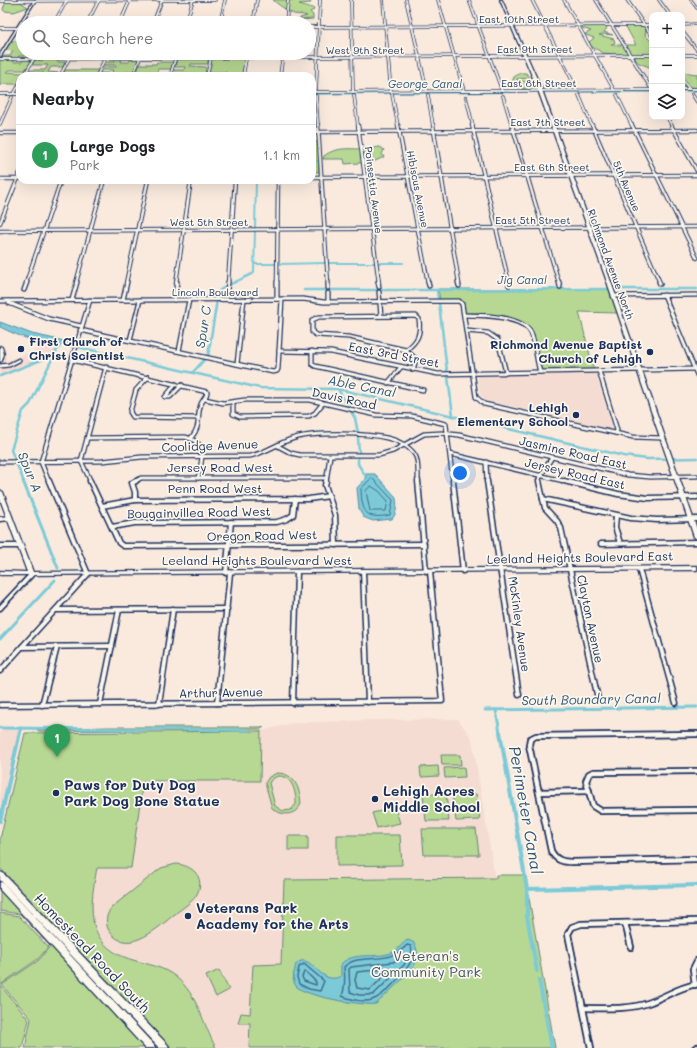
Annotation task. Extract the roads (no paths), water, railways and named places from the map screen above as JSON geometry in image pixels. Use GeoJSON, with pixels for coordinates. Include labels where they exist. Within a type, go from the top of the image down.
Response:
{"type":"FeatureCollection","features":[{"type":"Feature","properties":{"kind":"street"},"geometry":{"type":"LineString","coordinates":[[0,6],[4,0]]}},
{"type":"Feature","properties":{"kind":"street"},"geometry":{"type":"LineString","coordinates":[[25,16],[35,0]]}},
{"type":"Feature","properties":{"kind":"street"},"geometry":{"type":"LineString","coordinates":[[58,16],[67,0]]}},
{"type":"Feature","properties":{"kind":"street"},"geometry":{"type":"LineString","coordinates":[[90,16],[98,0]]}},
{"type":"Feature","properties":{"kind":"street"},"geometry":{"type":"LineString","coordinates":[[123,16],[130,0]]}},
{"type":"Feature","properties":{"kind":"street"},"geometry":{"type":"LineString","coordinates":[[156,16],[162,0]]}},
{"type":"Feature","properties":{"kind":"street"},"geometry":{"type":"LineString","coordinates":[[188,16],[193,0]]}},
{"type":"Feature","properties":{"kind":"street"},"geometry":{"type":"LineString","coordinates":[[0,1],[215,0]]}},
{"type":"Feature","properties":{"kind":"street"},"geometry":{"type":"LineString","coordinates":[[222,16],[225,0]]}},
{"type":"Feature","properties":{"kind":"street"},"geometry":{"type":"LineString","coordinates":[[254,16],[256,0]]}},
{"type":"Feature","properties":{"kind":"street"},"geometry":{"type":"LineString","coordinates":[[287,16],[288,0]]}},
{"type":"Feature","properties":{"kind":"street"},"geometry":{"type":"LineString","coordinates":[[316,92],[320,0]]}},
{"type":"Feature","properties":{"kind":"street","name":"Poinsettia Avenue"},"geometry":{"type":"LineString","coordinates":[[351,0],[354,93],[378,287]]}},
{"type":"Feature","properties":{"kind":"street","name":"Hibiscus Avenue"},"geometry":{"type":"LineString","coordinates":[[383,0],[392,93],[429,286]]}},
{"type":"Feature","properties":{"kind":"street"},"geometry":{"type":"LineString","coordinates":[[406,0],[427,91]]}},
{"type":"Feature","properties":{"kind":"street"},"geometry":{"type":"LineString","coordinates":[[438,0],[464,91]]}},
{"type":"Feature","properties":{"kind":"street"},"geometry":{"type":"LineString","coordinates":[[469,0],[502,91]]}},
{"type":"Feature","properties":{"kind":"street","name":"Richmond Avenue North"},"geometry":{"type":"LineString","coordinates":[[501,0],[540,90],[697,537]]}},
{"type":"Feature","properties":{"kind":"street"},"geometry":{"type":"LineString","coordinates":[[532,0],[577,90]]}},
{"type":"Feature","properties":{"kind":"street"},"geometry":{"type":"LineString","coordinates":[[564,0],[614,90]]}},
{"type":"Feature","properties":{"kind":"street"},"geometry":{"type":"LineString","coordinates":[[596,0],[649,85]]}},
{"type":"Feature","properties":{"kind":"street"},"geometry":{"type":"LineString","coordinates":[[627,0],[649,32]]}},
{"type":"Feature","properties":{"kind":"street"},"geometry":{"type":"LineString","coordinates":[[659,0],[668,12]]}},
{"type":"Feature","properties":{"kind":"street"},"geometry":{"type":"LineString","coordinates":[[691,0],[697,8]]}},
{"type":"Feature","properties":{"kind":"street"},"geometry":{"type":"LineString","coordinates":[[685,24],[697,24]]}},
{"type":"Feature","properties":{"kind":"street","name":"East 10th Street"},"geometry":{"type":"LineString","coordinates":[[319,27],[649,25]]}},
{"type":"Feature","properties":{"kind":"street"},"geometry":{"type":"LineString","coordinates":[[0,28],[16,28]]}},
{"type":"Feature","properties":{"kind":"street"},"geometry":{"type":"LineString","coordinates":[[0,58],[16,31]]}},
{"type":"Feature","properties":{"kind":"street"},"geometry":{"type":"LineString","coordinates":[[685,35],[697,50]]}},
{"type":"Feature","properties":{"kind":"street","name":"East 9th Street"},"geometry":{"type":"LineString","coordinates":[[419,57],[649,55]]}},
{"type":"Feature","properties":{"kind":"street"},"geometry":{"type":"LineString","coordinates":[[685,55],[697,55]]}},
{"type":"Feature","properties":{"kind":"street","name":"West 9th Street"},"geometry":{"type":"LineString","coordinates":[[317,58],[419,57]]}},
{"type":"Feature","properties":{"kind":"street","name":"West 9th Street"},"geometry":{"type":"LineString","coordinates":[[0,58],[16,58]]}},
{"type":"Feature","properties":{"kind":"street"},"geometry":{"type":"LineString","coordinates":[[26,72],[33,60]]}},
{"type":"Feature","properties":{"kind":"street"},"geometry":{"type":"LineString","coordinates":[[62,72],[68,60]]}},
{"type":"Feature","properties":{"kind":"street"},"geometry":{"type":"LineString","coordinates":[[99,72],[105,60]]}},
{"type":"Feature","properties":{"kind":"street"},"geometry":{"type":"LineString","coordinates":[[135,72],[139,60]]}},
{"type":"Feature","properties":{"kind":"street"},"geometry":{"type":"LineString","coordinates":[[171,72],[175,60]]}},
{"type":"Feature","properties":{"kind":"street"},"geometry":{"type":"LineString","coordinates":[[208,72],[211,60]]}},
{"type":"Feature","properties":{"kind":"street"},"geometry":{"type":"LineString","coordinates":[[244,72],[246,60]]}},
{"type":"Feature","properties":{"kind":"street"},"geometry":{"type":"LineString","coordinates":[[280,72],[282,60]]}},
{"type":"Feature","properties":{"kind":"street"},"geometry":{"type":"LineString","coordinates":[[685,83],[689,89]]}},
{"type":"Feature","properties":{"kind":"street"},"geometry":{"type":"LineString","coordinates":[[685,89],[697,89]]}},
{"type":"Feature","properties":{"kind":"street"},"geometry":{"type":"LineString","coordinates":[[0,94],[14,94],[16,90]]}},
{"type":"Feature","properties":{"kind":"street","name":"East 8th Street"},"geometry":{"type":"LineString","coordinates":[[316,92],[392,93],[427,91],[649,90]]}},
{"type":"Feature","properties":{"kind":"street"},"geometry":{"type":"LineString","coordinates":[[692,94],[697,102]]}},
{"type":"Feature","properties":{"kind":"street"},"geometry":{"type":"LineString","coordinates":[[428,95],[459,286]]}},
{"type":"Feature","properties":{"kind":"street","name":"5th Avenue"},"geometry":{"type":"LineString","coordinates":[[579,95],[660,284]]}},
{"type":"Feature","properties":{"kind":"street"},"geometry":{"type":"LineString","coordinates":[[617,95],[697,258]]}},
{"type":"Feature","properties":{"kind":"street"},"geometry":{"type":"LineString","coordinates":[[316,96],[328,288]]}},
{"type":"Feature","properties":{"kind":"street"},"geometry":{"type":"LineString","coordinates":[[504,96],[560,287]]}},
{"type":"Feature","properties":{"kind":"street"},"geometry":{"type":"LineString","coordinates":[[0,124],[12,97]]}},
{"type":"Feature","properties":{"kind":"street"},"geometry":{"type":"LineString","coordinates":[[466,97],[509,285]]}},
{"type":"Feature","properties":{"kind":"street"},"geometry":{"type":"LineString","coordinates":[[669,120],[697,171]]}},
{"type":"Feature","properties":{"kind":"street","name":"East 7th Street"},"geometry":{"type":"LineString","coordinates":[[318,132],[697,130]]}},
{"type":"Feature","properties":{"kind":"street"},"geometry":{"type":"LineString","coordinates":[[0,134],[16,133]]}},
{"type":"Feature","properties":{"kind":"street","name":"East 6th Street"},"geometry":{"type":"LineString","coordinates":[[316,177],[697,175]]}},
{"type":"Feature","properties":{"kind":"street"},"geometry":{"type":"LineString","coordinates":[[0,179],[16,179]]}},
{"type":"Feature","properties":{"kind":"street"},"geometry":{"type":"LineString","coordinates":[[0,223],[17,184]]}},
{"type":"Feature","properties":{"kind":"street"},"geometry":{"type":"LineString","coordinates":[[24,290],[60,184]]}},
{"type":"Feature","properties":{"kind":"street"},"geometry":{"type":"LineString","coordinates":[[72,300],[103,184]]}},
{"type":"Feature","properties":{"kind":"street"},"geometry":{"type":"LineString","coordinates":[[123,300],[147,184]]}},
{"type":"Feature","properties":{"kind":"street"},"geometry":{"type":"LineString","coordinates":[[174,300],[190,184]]}},
{"type":"Feature","properties":{"kind":"street"},"geometry":{"type":"LineString","coordinates":[[227,291],[234,184]]}},
{"type":"Feature","properties":{"kind":"street"},"geometry":{"type":"LineString","coordinates":[[277,299],[278,184]]}},
{"type":"Feature","properties":{"kind":"street","name":"East 5th Street"},"geometry":{"type":"LineString","coordinates":[[418,228],[697,227]]}},
{"type":"Feature","properties":{"kind":"street","name":"West 5th Street"},"geometry":{"type":"LineString","coordinates":[[0,231],[418,228]]}},
{"type":"Feature","properties":{"kind":"street"},"geometry":{"type":"LineString","coordinates":[[328,292],[328,302]]}},
{"type":"Feature","properties":{"kind":"street"},"geometry":{"type":"LineString","coordinates":[[379,292],[381,316]]}},
{"type":"Feature","properties":{"kind":"street"},"geometry":{"type":"LineString","coordinates":[[664,295],[696,369],[697,375]]}},
{"type":"Feature","properties":{"kind":"street"},"geometry":{"type":"LineString","coordinates":[[613,296],[697,295]]}},
{"type":"Feature","properties":{"kind":"street"},"geometry":{"type":"LineString","coordinates":[[237,364],[244,299]]}},
{"type":"Feature","properties":{"kind":"street"},"geometry":{"type":"LineString","coordinates":[[8,301],[9,303],[49,319],[81,328],[273,372],[277,371],[278,369],[282,299]]}},
{"type":"Feature","properties":{"kind":"street","name":"Lincoln Boulevard"},"geometry":{"type":"LineString","coordinates":[[0,301],[303,299],[328,302],[460,301],[464,316]]}},
{"type":"Feature","properties":{"kind":"street"},"geometry":{"type":"LineString","coordinates":[[0,671],[88,574],[41,462],[90,300]]}},
{"type":"Feature","properties":{"kind":"street"},"geometry":{"type":"LineString","coordinates":[[130,340],[140,300]]}},
{"type":"Feature","properties":{"kind":"street"},"geometry":{"type":"LineString","coordinates":[[179,351],[189,300]]}},
{"type":"Feature","properties":{"kind":"street"},"geometry":{"type":"LineString","coordinates":[[540,372],[530,331],[524,325],[488,316],[464,316],[476,397],[482,403],[616,434],[637,438],[662,438]]}},
{"type":"Feature","properties":{"kind":"street"},"geometry":{"type":"LineString","coordinates":[[406,350],[415,343],[420,335],[419,319],[417,317],[315,317],[312,321],[314,334],[349,337],[406,350],[413,355],[416,360],[413,370]]}},
{"type":"Feature","properties":{"kind":"street"},"geometry":{"type":"LineString","coordinates":[[466,331],[489,332],[499,338],[506,373]]}},
{"type":"Feature","properties":{"kind":"street"},"geometry":{"type":"LineString","coordinates":[[0,347],[2,352],[0,361]]}},
{"type":"Feature","properties":{"kind":"street","name":"East 3rd Street"},"geometry":{"type":"LineString","coordinates":[[279,351],[336,353],[438,374],[696,369]]}},
{"type":"Feature","properties":{"kind":"street"},"geometry":{"type":"LineString","coordinates":[[312,351],[312,364],[314,366],[423,390]]}},
{"type":"Feature","properties":{"kind":"street"},"geometry":{"type":"LineString","coordinates":[[0,366],[9,365],[19,360]]}},
{"type":"Feature","properties":{"kind":"street"},"geometry":{"type":"LineString","coordinates":[[72,360],[205,390],[208,393],[201,404],[196,433],[191,438]]}},
{"type":"Feature","properties":{"kind":"street"},"geometry":{"type":"LineString","coordinates":[[81,461],[106,367]]}},
{"type":"Feature","properties":{"kind":"street"},"geometry":{"type":"LineString","coordinates":[[388,383],[401,367]]}},
{"type":"Feature","properties":{"kind":"street"},"geometry":{"type":"LineString","coordinates":[[599,371],[617,430],[616,434]]}},
{"type":"Feature","properties":{"kind":"street"},"geometry":{"type":"LineString","coordinates":[[148,377],[136,390],[130,412],[133,417],[199,418]]}},
{"type":"Feature","properties":{"kind":"street"},"geometry":{"type":"LineString","coordinates":[[176,384],[165,397],[170,397],[182,385]]}},
{"type":"Feature","properties":{"kind":"street","name":"Davis Road"},"geometry":{"type":"LineString","coordinates":[[204,399],[223,403],[302,400],[323,403],[376,415],[412,416],[431,420],[446,424],[447,433]]}},
{"type":"Feature","properties":{"kind":"street"},"geometry":{"type":"LineString","coordinates":[[233,402],[233,414],[240,417],[305,417],[314,413],[323,403]]}},
{"type":"Feature","properties":{"kind":"street"},"geometry":{"type":"LineString","coordinates":[[447,433],[463,571]]}},
{"type":"Feature","properties":{"kind":"street","name":"Jasmine Road East"},"geometry":{"type":"LineString","coordinates":[[278,446],[291,453],[300,455],[380,455],[424,434],[447,433],[628,475],[697,476]]}},
{"type":"Feature","properties":{"kind":"street","name":"Coolidge Avenue"},"geometry":{"type":"LineString","coordinates":[[0,462],[102,461],[142,457],[253,456],[264,453],[295,438],[317,436],[376,436],[387,438],[402,445],[412,451],[417,459],[424,544],[442,701]]}},
{"type":"Feature","properties":{"kind":"street"},"geometry":{"type":"LineString","coordinates":[[87,438],[191,438],[197,440],[202,446],[202,457],[198,478]]}},
{"type":"Feature","properties":{"kind":"street","name":"Jersey Road East"},"geometry":{"type":"LineString","coordinates":[[450,454],[630,496],[656,498],[697,497]]}},
{"type":"Feature","properties":{"kind":"street"},"geometry":{"type":"LineString","coordinates":[[330,456],[325,487],[336,515],[336,545]]}},
{"type":"Feature","properties":{"kind":"street"},"geometry":{"type":"LineString","coordinates":[[541,476],[552,457]]}},
{"type":"Feature","properties":{"kind":"street","name":"Oregon Road West"},"geometry":{"type":"LineString","coordinates":[[81,461],[121,544],[129,547],[424,544]]}},
{"type":"Feature","properties":{"kind":"street","name":"McKinley Avenue"},"geometry":{"type":"LineString","coordinates":[[486,462],[486,472],[519,695]]}},
{"type":"Feature","properties":{"kind":"street","name":"Clayton Avenue"},"geometry":{"type":"LineString","coordinates":[[541,476],[539,479],[547,511],[560,525],[598,699]]}},
{"type":"Feature","properties":{"kind":"street","name":"Jersey Road West"},"geometry":{"type":"LineString","coordinates":[[135,500],[135,492],[132,486],[137,479],[326,478]]}},
{"type":"Feature","properties":{"kind":"street"},"geometry":{"type":"LineString","coordinates":[[0,492],[31,574],[1,606]]}},
{"type":"Feature","properties":{"kind":"street","name":"Penn Road West"},"geometry":{"type":"LineString","coordinates":[[102,506],[135,500],[294,499],[328,496]]}},
{"type":"Feature","properties":{"kind":"street","name":"Bougainvillea Road West"},"geometry":{"type":"LineString","coordinates":[[112,527],[135,523],[278,522],[291,517],[294,512],[294,499]]}},
{"type":"Feature","properties":{"kind":"street"},"geometry":{"type":"LineString","coordinates":[[543,499],[616,516],[645,519],[697,519]]}},
{"type":"Feature","properties":{"kind":"street"},"geometry":{"type":"LineString","coordinates":[[616,516],[615,525],[620,543]]}},
{"type":"Feature","properties":{"kind":"street"},"geometry":{"type":"LineString","coordinates":[[0,519],[10,518]]}},
{"type":"Feature","properties":{"kind":"street"},"geometry":{"type":"LineString","coordinates":[[218,703],[227,609],[231,522]]}},
{"type":"Feature","properties":{"kind":"street"},"geometry":{"type":"LineString","coordinates":[[601,544],[697,542]]}},
{"type":"Feature","properties":{"kind":"street"},"geometry":{"type":"LineString","coordinates":[[0,546],[20,546]]}},
{"type":"Feature","properties":{"kind":"street","name":"Leeland Heights Boulevard East"},"geometry":{"type":"LineString","coordinates":[[463,571],[697,568]]}},
{"type":"Feature","properties":{"kind":"street"},"geometry":{"type":"LineString","coordinates":[[639,569],[676,703]]}},
{"type":"Feature","properties":{"kind":"street","name":"Leeland Heights Boulevard West"},"geometry":{"type":"LineString","coordinates":[[0,574],[463,571]]}},
{"type":"Feature","properties":{"kind":"street"},"geometry":{"type":"LineString","coordinates":[[293,703],[297,572]]}},
{"type":"Feature","properties":{"kind":"street"},"geometry":{"type":"LineString","coordinates":[[363,572],[368,702]]}},
{"type":"Feature","properties":{"kind":"street"},"geometry":{"type":"LineString","coordinates":[[159,704],[173,609]]}},
{"type":"Feature","properties":{"kind":"street"},"geometry":{"type":"LineString","coordinates":[[56,610],[227,609]]}},
{"type":"Feature","properties":{"kind":"street"},"geometry":{"type":"LineString","coordinates":[[100,704],[119,610]]}},
{"type":"Feature","properties":{"kind":"street"},"geometry":{"type":"LineString","coordinates":[[22,647],[112,646]]}},
{"type":"Feature","properties":{"kind":"street"},"geometry":{"type":"LineString","coordinates":[[42,705],[57,647]]}},
{"type":"Feature","properties":{"kind":"street","name":"Arthur Avenue"},"geometry":{"type":"LineString","coordinates":[[0,705],[442,701]]}},
{"type":"Feature","properties":{"kind":"street"},"geometry":{"type":"LineString","coordinates":[[697,734],[536,736],[530,739],[529,745],[551,851],[555,859],[560,862],[697,859]]}},
{"type":"Feature","properties":{"kind":"street"},"geometry":{"type":"LineString","coordinates":[[697,771],[593,772],[587,777],[593,806],[601,811],[697,810]]}},
{"type":"Feature","properties":{"kind":"street"},"geometry":{"type":"LineString","coordinates":[[539,792],[589,792]]}},
{"type":"Feature","properties":{"kind":"street","name":"Homestead Road South"},"geometry":{"type":"LineString","coordinates":[[0,875],[165,1048]]}},
{"type":"Feature","properties":{"kind":"street","name":"Homestead Road South"},"geometry":{"type":"LineString","coordinates":[[0,886],[151,1048]]}},
{"type":"Feature","properties":{"kind":"street"},"geometry":{"type":"LineString","coordinates":[[592,1048],[568,934],[569,930],[572,927],[581,924],[697,921]]}},
{"type":"Feature","properties":{"kind":"street"},"geometry":{"type":"LineString","coordinates":[[625,923],[631,947]]}},
{"type":"Feature","properties":{"kind":"street"},"geometry":{"type":"LineString","coordinates":[[584,1008],[642,1005],[656,1000],[680,987],[696,984],[692,971],[693,965],[697,961]]}},
{"type":"Feature","properties":{"kind":"water"},"geometry":{"type":"Polygon","coordinates":[[[0,322],[32,334],[69,342],[52,344],[43,343],[0,327],[0,322]]]}},
{"type":"Feature","properties":{"kind":"water"},"geometry":{"type":"Polygon","coordinates":[[[366,474],[375,474],[395,496],[396,508],[392,519],[373,521],[363,517],[359,509],[357,488],[365,479],[366,474]]]}},
{"type":"Feature","properties":{"kind":"water"},"geometry":{"type":"Polygon","coordinates":[[[408,940],[414,943],[417,950],[415,964],[411,971],[376,1004],[347,1002],[321,997],[301,990],[294,983],[294,972],[297,963],[299,962],[308,962],[322,974],[334,978],[341,976],[341,964],[346,960],[358,956],[385,955],[396,951],[408,940]]]}},
{"type":"Feature","properties":{"kind":"waterway","name":"George Canal"},"geometry":{"type":"LineString","coordinates":[[685,91],[697,91]]}},
{"type":"Feature","properties":{"kind":"waterway","name":"George Canal"},"geometry":{"type":"LineString","coordinates":[[316,94],[537,92]]}},
{"type":"Feature","properties":{"kind":"waterway","name":"George Canal"},"geometry":{"type":"LineString","coordinates":[[544,92],[649,92]]}},
{"type":"Feature","properties":{"kind":"waterway","name":"George Canal"},"geometry":{"type":"LineString","coordinates":[[0,95],[16,95]]}},
{"type":"Feature","properties":{"kind":"waterway","name":"Spur C"},"geometry":{"type":"LineString","coordinates":[[255,229],[256,184]]}},
{"type":"Feature","properties":{"kind":"waterway","name":"Spur C"},"geometry":{"type":"LineString","coordinates":[[254,264],[255,230]]}},
{"type":"Feature","properties":{"kind":"waterway"},"geometry":{"type":"LineString","coordinates":[[280,264],[325,263]]}},
{"type":"Feature","properties":{"kind":"waterway"},"geometry":{"type":"LineString","coordinates":[[329,263],[374,263]]}},
{"type":"Feature","properties":{"kind":"waterway"},"geometry":{"type":"LineString","coordinates":[[377,263],[403,263]]}},
{"type":"Feature","properties":{"kind":"waterway","name":"Spur C"},"geometry":{"type":"LineString","coordinates":[[233,283],[254,273],[254,264]]}},
{"type":"Feature","properties":{"kind":"waterway"},"geometry":{"type":"LineString","coordinates":[[254,264],[276,264]]}},
{"type":"Feature","properties":{"kind":"waterway","name":"Spur C"},"geometry":{"type":"LineString","coordinates":[[229,285],[233,283]]}},
{"type":"Feature","properties":{"kind":"waterway","name":"Spur C"},"geometry":{"type":"LineString","coordinates":[[218,299],[220,290],[225,287]]}},
{"type":"Feature","properties":{"kind":"waterway","name":"Jig Canal"},"geometry":{"type":"LineString","coordinates":[[437,290],[607,289]]}},
{"type":"Feature","properties":{"kind":"waterway","name":"Jig Canal"},"geometry":{"type":"LineString","coordinates":[[615,289],[697,289]]}},
{"type":"Feature","properties":{"kind":"waterway","name":"Jig Canal"},"geometry":{"type":"LineString","coordinates":[[304,290],[437,290]]}},
{"type":"Feature","properties":{"kind":"waterway","name":"Jig Canal"},"geometry":{"type":"LineString","coordinates":[[437,290],[438,298]]}},
{"type":"Feature","properties":{"kind":"waterway","name":"Spur C"},"geometry":{"type":"LineString","coordinates":[[208,356],[217,300]]}},
{"type":"Feature","properties":{"kind":"waterway","name":"Jig Canal"},"geometry":{"type":"LineString","coordinates":[[439,303],[447,371]]}},
{"type":"Feature","properties":{"kind":"waterway","name":"Spur A"},"geometry":{"type":"LineString","coordinates":[[24,482],[11,450],[23,411],[30,404],[55,353],[62,343]]}},
{"type":"Feature","properties":{"kind":"waterway","name":"Able Canal"},"geometry":{"type":"LineString","coordinates":[[62,343],[260,388],[338,389]]}},
{"type":"Feature","properties":{"kind":"waterway"},"geometry":{"type":"LineString","coordinates":[[0,376],[54,355]]}},
{"type":"Feature","properties":{"kind":"waterway","name":"Spur C"},"geometry":{"type":"LineString","coordinates":[[193,372],[206,358]]}},
{"type":"Feature","properties":{"kind":"waterway","name":"Jig Canal"},"geometry":{"type":"LineString","coordinates":[[448,377],[453,416]]}},
{"type":"Feature","properties":{"kind":"waterway","name":"Able Canal"},"geometry":{"type":"LineString","coordinates":[[338,389],[453,416]]}},
{"type":"Feature","properties":{"kind":"waterway"},"geometry":{"type":"LineString","coordinates":[[338,389],[348,407]]}},
{"type":"Feature","properties":{"kind":"waterway"},"geometry":{"type":"LineString","coordinates":[[350,410],[355,418],[358,433]]}},
{"type":"Feature","properties":{"kind":"waterway","name":"Able Canal"},"geometry":{"type":"LineString","coordinates":[[453,416],[624,456],[647,459],[697,458]]}},
{"type":"Feature","properties":{"kind":"waterway"},"geometry":{"type":"LineString","coordinates":[[358,438],[359,453]]}},
{"type":"Feature","properties":{"kind":"waterway"},"geometry":{"type":"LineString","coordinates":[[358,458],[358,464],[365,475]]}},
{"type":"Feature","properties":{"kind":"waterway","name":"Spur A"},"geometry":{"type":"LineString","coordinates":[[23,481],[58,568]]}},
{"type":"Feature","properties":{"kind":"waterway","name":"Spur A"},"geometry":{"type":"LineString","coordinates":[[0,639],[55,580]]}},
{"type":"Feature","properties":{"kind":"waterway","name":"South Boundary Canal"},"geometry":{"type":"LineString","coordinates":[[485,710],[697,707]]}},
{"type":"Feature","properties":{"kind":"waterway","name":"Perimeter Canal"},"geometry":{"type":"LineString","coordinates":[[496,710],[500,733]]}},
{"type":"Feature","properties":{"kind":"waterway"},"geometry":{"type":"LineString","coordinates":[[0,728],[21,728]]}},
{"type":"Feature","properties":{"kind":"waterway"},"geometry":{"type":"LineString","coordinates":[[20,733],[21,728]]}},
{"type":"Feature","properties":{"kind":"waterway"},"geometry":{"type":"LineString","coordinates":[[21,728],[248,730]]}},
{"type":"Feature","properties":{"kind":"waterway"},"geometry":{"type":"LineString","coordinates":[[0,821],[20,732]]}},
{"type":"Feature","properties":{"kind":"waterway","name":"Perimeter Canal"},"geometry":{"type":"LineString","coordinates":[[500,732],[527,889]]}},
{"type":"Feature","properties":{"kind":"waterway","name":"Perimeter Canal"},"geometry":{"type":"LineString","coordinates":[[527,889],[697,885]]}},
{"type":"Feature","properties":{"kind":"waterway"},"geometry":{"type":"LineString","coordinates":[[527,889],[527,916],[537,971]]}},
{"type":"Feature","properties":{"kind":"waterway"},"geometry":{"type":"LineString","coordinates":[[539,980],[552,1048]]}},
{"type":"Feature","properties":{"kind":"place","name":"First Church of Christ Scientist"},"geometry":{"type":"Point","coordinates":[21,349]}},
{"type":"Feature","properties":{"kind":"place","name":"Richmond Avenue Baptist Church of Lehigh"},"geometry":{"type":"Point","coordinates":[650,352]}},
{"type":"Feature","properties":{"kind":"place","name":"Lehigh Elementary School"},"geometry":{"type":"Point","coordinates":[576,415]}},
{"type":"Feature","properties":{"kind":"place","name":"Large Dogs"},"geometry":{"type":"Point","coordinates":[57,757]}},
{"type":"Feature","properties":{"kind":"place","name":"Paws for Duty Dog Park Dog Bone Statue"},"geometry":{"type":"Point","coordinates":[56,793]}},
{"type":"Feature","properties":{"kind":"place","name":"Lehigh Acres Middle School"},"geometry":{"type":"Point","coordinates":[375,799]}},
{"type":"Feature","properties":{"kind":"place","name":"Veterans Park Academy for the Arts"},"geometry":{"type":"Point","coordinates":[188,916]}},
{"type":"Feature","properties":{"kind":"park label","name":"Veteran's Community Park"},"geometry":{"type":"Point","coordinates":[426,964]}}]}
